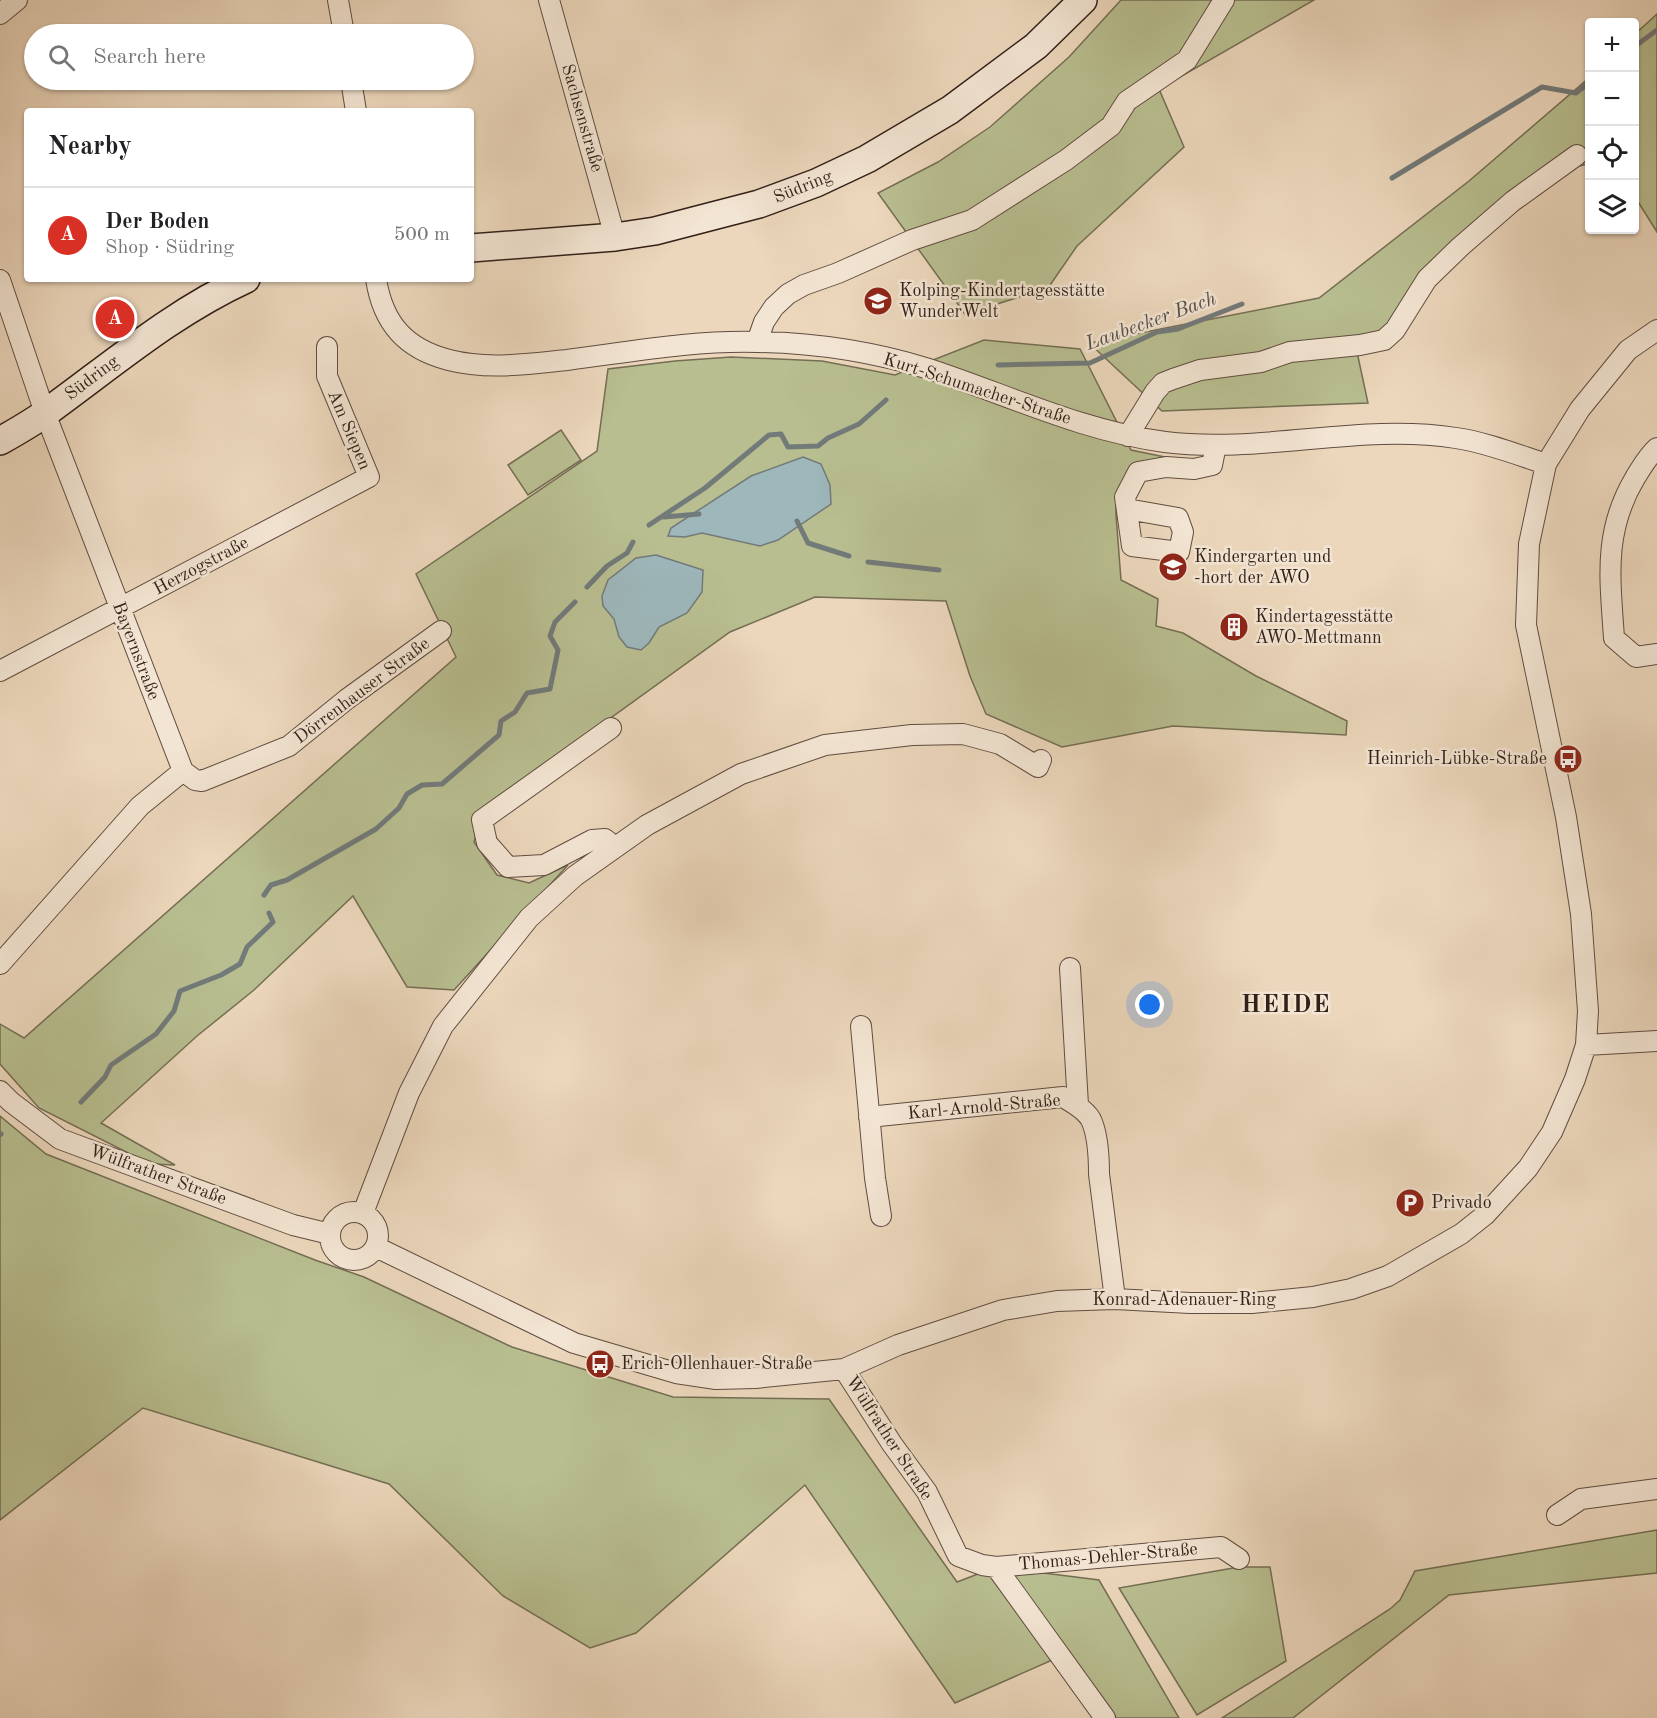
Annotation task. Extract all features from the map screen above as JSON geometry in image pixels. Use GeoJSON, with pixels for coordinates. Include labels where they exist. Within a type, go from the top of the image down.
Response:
{"type":"FeatureCollection","features":[{"type":"Feature","properties":{"kind":"street"},"geometry":{"type":"LineString","coordinates":[[0,14],[17,0]]}},
{"type":"Feature","properties":{"kind":"street"},"geometry":{"type":"LineString","coordinates":[[339,0],[343,24]]}},
{"type":"Feature","properties":{"kind":"street","name":"Sachsenstraße"},"geometry":{"type":"LineString","coordinates":[[549,0],[615,237]]}},
{"type":"Feature","properties":{"kind":"street","name":"Südring"},"geometry":{"type":"LineString","coordinates":[[474,248],[615,237],[655,231],[759,204],[816,183],[867,159],[950,110],[1036,46],[1083,0]]}},
{"type":"Feature","properties":{"kind":"street"},"geometry":{"type":"LineString","coordinates":[[757,342],[764,322],[774,307],[788,294],[804,285],[838,273],[912,240],[972,220],[1066,160],[1112,126],[1126,101],[1186,60],[1224,0]]}},
{"type":"Feature","properties":{"kind":"street"},"geometry":{"type":"LineString","coordinates":[[353,90],[356,108]]}},
{"type":"Feature","properties":{"kind":"street"},"geometry":{"type":"LineString","coordinates":[[1128,436],[1155,392],[1163,383],[1173,379],[1200,370],[1261,362],[1290,352],[1360,345],[1384,340],[1395,330],[1426,279],[1513,201],[1577,155]]}},
{"type":"Feature","properties":{"kind":"street","name":"Bayernstraße"},"geometry":{"type":"LineString","coordinates":[[0,280],[45,414],[183,771]]}},
{"type":"Feature","properties":{"kind":"street","name":"Südring"},"geometry":{"type":"LineString","coordinates":[[0,441],[45,414],[175,317],[240,282]]}},
{"type":"Feature","properties":{"kind":"street","name":"Kurt-Schumacher-Straße"},"geometry":{"type":"LineString","coordinates":[[377,282],[386,317],[410,342],[429,353],[469,364],[492,366],[532,364],[652,348],[757,342],[838,349],[888,358],[929,369],[1057,416],[1128,436],[1181,444],[1216,445],[1403,434],[1458,438],[1546,464]]}},
{"type":"Feature","properties":{"kind":"street","name":"Konrad-Adenauer-Ring"},"geometry":{"type":"LineString","coordinates":[[844,1369],[898,1345],[1003,1310],[1057,1301],[1115,1299],[1190,1303],[1252,1303],[1313,1297],[1351,1289],[1388,1276],[1461,1234],[1485,1215],[1528,1168],[1552,1132],[1575,1079],[1586,1046],[1588,1011],[1581,914],[1566,818],[1526,625],[1529,544],[1546,464],[1580,409],[1628,350],[1657,330]]}},
{"type":"Feature","properties":{"kind":"street","name":"Am Siepen"},"geometry":{"type":"LineString","coordinates":[[327,347],[327,376],[369,477]]}},
{"type":"Feature","properties":{"kind":"street"},"geometry":{"type":"LineString","coordinates":[[1127,509],[1125,497],[1138,472],[1166,467],[1194,469],[1212,465],[1216,445]]}},
{"type":"Feature","properties":{"kind":"street"},"geometry":{"type":"LineString","coordinates":[[1657,448],[1649,455],[1626,494],[1614,528],[1610,564],[1614,638],[1636,657],[1657,654]]}},
{"type":"Feature","properties":{"kind":"street","name":"Herzogstraße"},"geometry":{"type":"LineString","coordinates":[[0,671],[369,477]]}},
{"type":"Feature","properties":{"kind":"street","name":"Dörrenhauser Straße"},"geometry":{"type":"LineString","coordinates":[[183,771],[195,780],[202,781],[289,746],[347,699],[441,631]]}},
{"type":"Feature","properties":{"kind":"street"},"geometry":{"type":"LineString","coordinates":[[611,728],[482,820],[487,843],[508,867],[544,866],[592,840],[604,839],[615,847]]}},
{"type":"Feature","properties":{"kind":"street"},"geometry":{"type":"LineString","coordinates":[[363,1213],[409,1093],[443,1026],[529,918],[575,876],[647,825],[741,774],[825,745],[912,735],[963,734],[1000,744],[1038,766],[1041,760]]}},
{"type":"Feature","properties":{"kind":"street"},"geometry":{"type":"LineString","coordinates":[[0,964],[140,806],[183,771]]}},
{"type":"Feature","properties":{"kind":"street"},"geometry":{"type":"LineString","coordinates":[[1070,969],[1078,1106]]}},
{"type":"Feature","properties":{"kind":"street"},"geometry":{"type":"LineString","coordinates":[[861,1026],[881,1216]]}},
{"type":"Feature","properties":{"kind":"street"},"geometry":{"type":"LineString","coordinates":[[1586,1046],[1657,1041]]}},
{"type":"Feature","properties":{"kind":"street","name":"Wülfrather Straße"},"geometry":{"type":"LineString","coordinates":[[0,1091],[60,1139],[293,1225],[330,1234]]}},
{"type":"Feature","properties":{"kind":"street","name":"Karl-Arnold-Straße"},"geometry":{"type":"LineString","coordinates":[[869,1117],[1064,1097],[1078,1106],[1092,1120],[1099,1159],[1115,1299]]}},
{"type":"Feature","properties":{"kind":"street"},"geometry":{"type":"LineString","coordinates":[[352,1212],[363,1213],[372,1219],[377,1227],[379,1237],[376,1247],[369,1256],[359,1260],[347,1260],[331,1245],[330,1234],[333,1223],[341,1215],[352,1212]]}},
{"type":"Feature","properties":{"kind":"street","name":"Wülfrather Straße"},"geometry":{"type":"LineString","coordinates":[[376,1247],[574,1343],[676,1373],[716,1378],[745,1378],[844,1369],[892,1444],[927,1492],[958,1556],[982,1565],[996,1567]]}},
{"type":"Feature","properties":{"kind":"street"},"geometry":{"type":"LineString","coordinates":[[1557,1515],[1581,1499],[1657,1489]]}},
{"type":"Feature","properties":{"kind":"street","name":"Thomas-Dehler-Straße"},"geometry":{"type":"LineString","coordinates":[[996,1567],[1221,1547],[1239,1559]]}},
{"type":"Feature","properties":{"kind":"street"},"geometry":{"type":"LineString","coordinates":[[996,1567],[1105,1718]]}},
{"type":"Feature","properties":{"kind":"green space"},"geometry":{"type":"Polygon","coordinates":[[[1121,0],[1314,0],[1159,89],[1184,147],[1077,246],[1048,288],[965,314],[878,193],[938,162],[990,127],[1069,57],[1121,0]]]}},
{"type":"Feature","properties":{"kind":"green space"},"geometry":{"type":"Polygon","coordinates":[[[1657,14],[1657,232],[1639,203],[1639,30],[1657,14]]]}},
{"type":"Feature","properties":{"kind":"green space"},"geometry":{"type":"Polygon","coordinates":[[[1585,81],[1585,165],[1561,170],[1421,282],[1388,333],[1357,352],[1368,403],[1162,411],[1089,343],[1319,298],[1469,181],[1585,81]]]}},
{"type":"Feature","properties":{"kind":"green space"},"geometry":{"type":"Polygon","coordinates":[[[984,340],[1080,349],[1131,450],[1199,464],[1136,467],[1116,496],[1121,580],[1158,599],[1156,626],[1183,633],[1256,676],[1347,721],[1346,735],[1173,726],[1062,747],[986,714],[970,676],[946,601],[815,597],[730,632],[483,810],[474,842],[497,875],[529,883],[568,865],[454,990],[407,987],[353,896],[254,990],[197,1036],[101,1123],[175,1165],[150,1164],[39,1108],[0,1064],[0,1024],[24,1038],[456,657],[416,574],[597,451],[608,369],[731,357],[822,361],[895,375],[984,340]]]}},
{"type":"Feature","properties":{"kind":"green space"},"geometry":{"type":"Polygon","coordinates":[[[561,430],[581,460],[528,495],[508,465],[561,430]]]}},
{"type":"Feature","properties":{"kind":"green space"},"geometry":{"type":"Polygon","coordinates":[[[0,1116],[46,1154],[315,1260],[364,1277],[512,1347],[673,1397],[829,1399],[957,1582],[996,1567],[1099,1580],[1179,1718],[1116,1718],[1068,1653],[955,1703],[805,1485],[636,1633],[590,1648],[503,1596],[389,1484],[143,1408],[0,1520],[0,1116]]]}},
{"type":"Feature","properties":{"kind":"green space"},"geometry":{"type":"Polygon","coordinates":[[[1657,1530],[1657,1573],[1449,1595],[1293,1718],[1222,1718],[1390,1609],[1400,1600],[1415,1571],[1657,1530]]]}},
{"type":"Feature","properties":{"kind":"green space"},"geometry":{"type":"Polygon","coordinates":[[[1239,1567],[1270,1567],[1286,1661],[1197,1715],[1119,1588],[1239,1567]]]}},
{"type":"Feature","properties":{"kind":"water"},"geometry":{"type":"Polygon","coordinates":[[[803,457],[821,464],[830,485],[831,504],[778,540],[760,546],[702,533],[685,537],[668,536],[671,528],[751,476],[803,457]]]}},
{"type":"Feature","properties":{"kind":"water"},"geometry":{"type":"Polygon","coordinates":[[[656,555],[703,570],[702,592],[687,613],[659,627],[649,643],[641,650],[627,647],[619,637],[614,619],[603,606],[602,596],[608,580],[636,558],[656,555]]]}},
{"type":"Feature","properties":{"kind":"waterway","name":"Laubecker Bach"},"geometry":{"type":"LineString","coordinates":[[1639,43],[1657,30]]}},
{"type":"Feature","properties":{"kind":"waterway","name":"Laubecker Bach"},"geometry":{"type":"LineString","coordinates":[[1392,178],[1542,87],[1576,93],[1585,86]]}},
{"type":"Feature","properties":{"kind":"waterway","name":"Laubecker Bach"},"geometry":{"type":"LineString","coordinates":[[998,365],[1090,363],[1157,332],[1178,329],[1242,304]]}},
{"type":"Feature","properties":{"kind":"waterway","name":"Laubecker Bach"},"geometry":{"type":"LineString","coordinates":[[649,525],[705,488],[769,435],[781,434],[788,447],[818,446],[828,438],[859,424],[886,400]]}},
{"type":"Feature","properties":{"kind":"waterway"},"geometry":{"type":"LineString","coordinates":[[664,517],[699,514]]}},
{"type":"Feature","properties":{"kind":"waterway"},"geometry":{"type":"LineString","coordinates":[[797,521],[808,543],[849,556]]}},
{"type":"Feature","properties":{"kind":"waterway","name":"Laubecker Bach"},"geometry":{"type":"LineString","coordinates":[[587,587],[607,566],[627,553],[633,542]]}},
{"type":"Feature","properties":{"kind":"waterway"},"geometry":{"type":"LineString","coordinates":[[868,562],[939,570]]}},
{"type":"Feature","properties":{"kind":"waterway","name":"Laubecker Bach"},"geometry":{"type":"LineString","coordinates":[[264,895],[271,885],[287,880],[376,829],[399,808],[407,794],[422,785],[442,784],[499,735],[501,721],[515,712],[527,693],[550,689],[558,650],[550,636],[555,622],[575,602]]}},
{"type":"Feature","properties":{"kind":"waterway","name":"Laubecker Bach"},"geometry":{"type":"LineString","coordinates":[[81,1102],[105,1077],[111,1065],[156,1034],[174,1011],[180,991],[221,975],[240,964],[247,947],[273,922],[269,913]]}},
{"type":"Feature","properties":{"kind":"place","name":"Kolping-Kindertagesstätte WunderWelt"},"geometry":{"type":"Point","coordinates":[878,301]}},
{"type":"Feature","properties":{"kind":"place","name":"Der Boden"},"geometry":{"type":"Point","coordinates":[115,319]}},
{"type":"Feature","properties":{"kind":"place","name":"Kindergarten und -hort der AWO"},"geometry":{"type":"Point","coordinates":[1173,567]}},
{"type":"Feature","properties":{"kind":"place","name":"Kindertagesstätte AWO-Mettmann"},"geometry":{"type":"Point","coordinates":[1234,627]}},
{"type":"Feature","properties":{"kind":"place","name":"Heinrich-Lübke-Straße"},"geometry":{"type":"Point","coordinates":[1568,759]}},
{"type":"Feature","properties":{"kind":"place","name":"Privado"},"geometry":{"type":"Point","coordinates":[1410,1203]}},
{"type":"Feature","properties":{"kind":"place","name":"Erich-Ollenhauer-Straße"},"geometry":{"type":"Point","coordinates":[600,1364]}},
{"type":"Feature","properties":{"kind":"district","name":"HEIDE"},"geometry":{"type":"Point","coordinates":[1286,1006]}}]}
